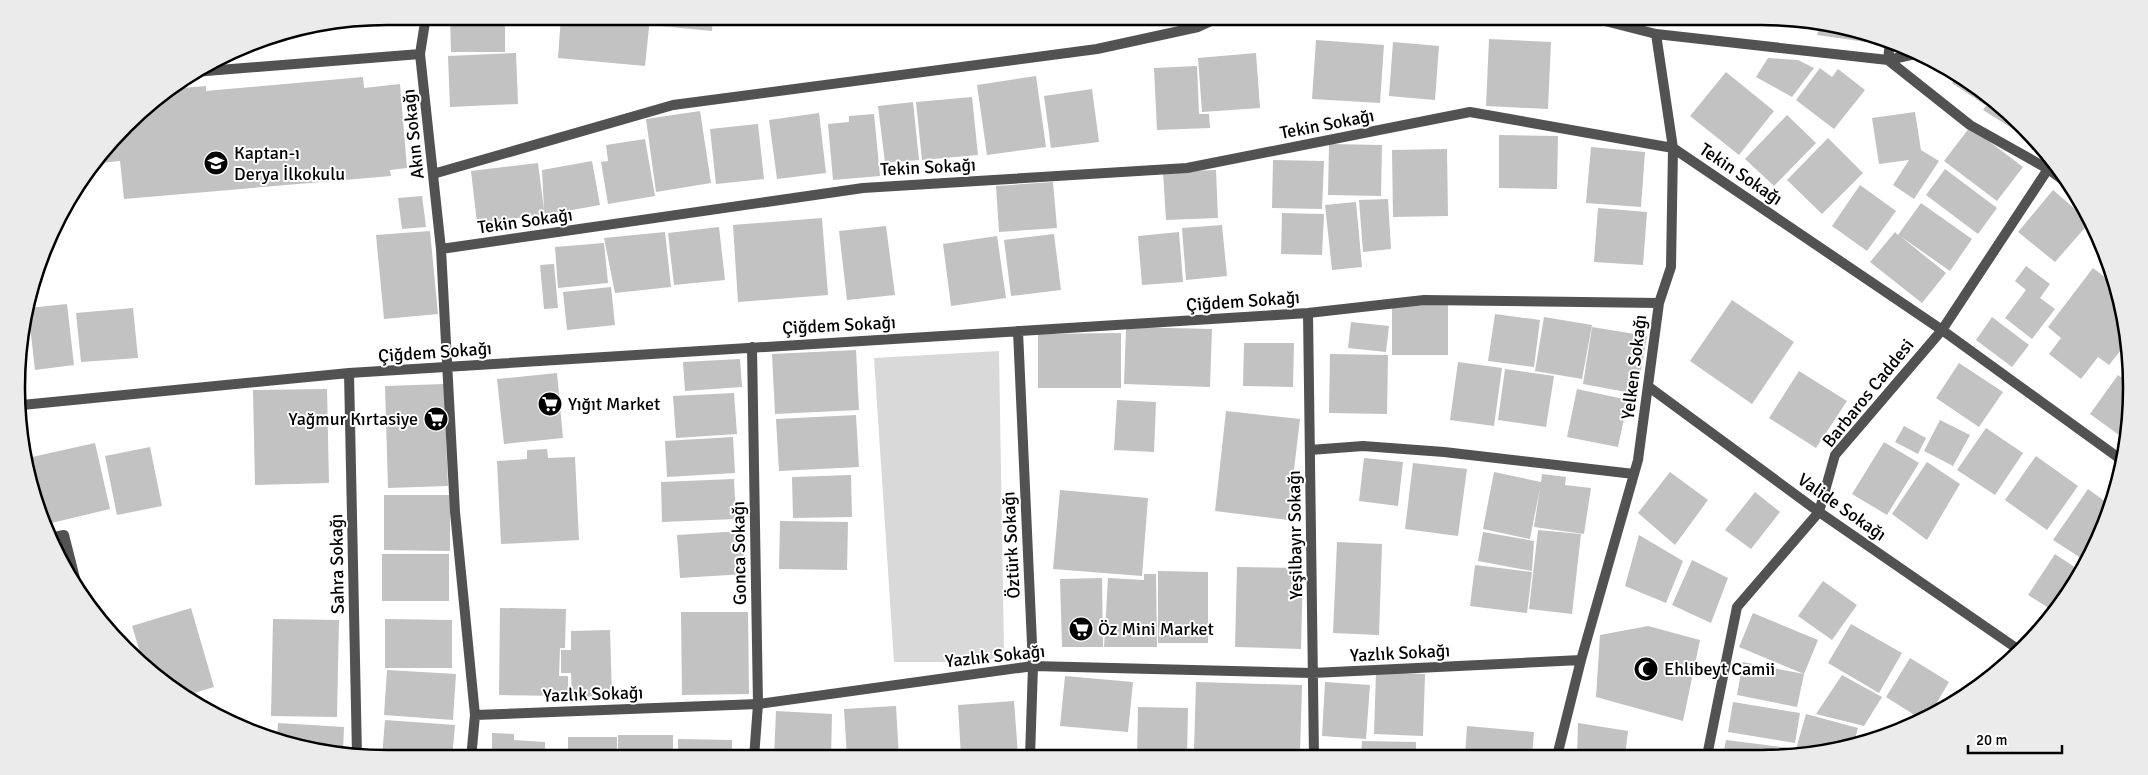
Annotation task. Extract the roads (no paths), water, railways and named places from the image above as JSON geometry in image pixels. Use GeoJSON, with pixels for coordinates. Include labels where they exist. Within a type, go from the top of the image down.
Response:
{"type":"FeatureCollection","features":[{"type":"Feature","properties":{"kind":"street","name":"Akın Sokağı"},"geometry":{"type":"LineString","coordinates":[[425,25],[420,54],[441,249],[455,512],[474,714],[472,750]]}},
{"type":"Feature","properties":{"kind":"street"},"geometry":{"type":"LineString","coordinates":[[433,174],[673,105],[1097,49],[1202,25]]}},
{"type":"Feature","properties":{"kind":"street"},"geometry":{"type":"LineString","coordinates":[[1626,25],[1656,34],[1888,60],[1906,56]]}},
{"type":"Feature","properties":{"kind":"street","name":"Yelken Sokağı"},"geometry":{"type":"LineString","coordinates":[[1558,750],[1580,660],[1638,460],[1659,303],[1671,267],[1673,148],[1656,34]]}},
{"type":"Feature","properties":{"kind":"street"},"geometry":{"type":"LineString","coordinates":[[1888,60],[1889,49]]}},
{"type":"Feature","properties":{"kind":"street"},"geometry":{"type":"LineString","coordinates":[[212,71],[420,54]]}},
{"type":"Feature","properties":{"kind":"street"},"geometry":{"type":"LineString","coordinates":[[1888,60],[1970,125],[2051,171]]}},
{"type":"Feature","properties":{"kind":"street","name":"Tekin Sokağı"},"geometry":{"type":"LineString","coordinates":[[441,249],[862,188],[1187,168],[1470,112],[1673,148],[1942,330],[2116,456]]}},
{"type":"Feature","properties":{"kind":"street","name":"Barbaros Caddesi"},"geometry":{"type":"LineString","coordinates":[[1708,750],[1737,606],[1819,512],[1835,455],[1942,330],[2048,169]]}},
{"type":"Feature","properties":{"kind":"street","name":"Çiğdem Sokağı"},"geometry":{"type":"LineString","coordinates":[[26,405],[349,373],[1308,313],[1424,300],[1659,303]]}},
{"type":"Feature","properties":{"kind":"street","name":"Yeşilbayır Sokağı"},"geometry":{"type":"LineString","coordinates":[[1308,313],[1314,750]]}},
{"type":"Feature","properties":{"kind":"street","name":"Öztürk Sokağı"},"geometry":{"type":"LineString","coordinates":[[1018,330],[1033,666],[1030,750]]}},
{"type":"Feature","properties":{"kind":"street","name":"Gonca Sokağı"},"geometry":{"type":"LineString","coordinates":[[752,347],[758,704],[755,750]]}},
{"type":"Feature","properties":{"kind":"street","name":"Sahra Sokağı"},"geometry":{"type":"LineString","coordinates":[[349,373],[357,748]]}},
{"type":"Feature","properties":{"kind":"street","name":"Valide Sokağı"},"geometry":{"type":"LineString","coordinates":[[1649,387],[1819,512],[2014,647]]}},
{"type":"Feature","properties":{"kind":"street"},"geometry":{"type":"LineString","coordinates":[[1310,450],[1363,446],[1444,452],[1634,474]]}},
{"type":"Feature","properties":{"kind":"street"},"geometry":{"type":"LineString","coordinates":[[57,537],[64,536],[71,564]]}},
{"type":"Feature","properties":{"kind":"street","name":"Yazlık Sokağı"},"geometry":{"type":"LineString","coordinates":[[474,714],[758,704],[1033,666],[1313,673],[1580,660]]}},
{"type":"Feature","properties":{"kind":"place","name":"Kaptan-ı Derya İlkokulu"},"geometry":{"type":"Point","coordinates":[216,163]}},
{"type":"Feature","properties":{"kind":"place","name":"Yığıt Market"},"geometry":{"type":"Point","coordinates":[550,404]}},
{"type":"Feature","properties":{"kind":"place","name":"Yağmur Kırtasiye"},"geometry":{"type":"Point","coordinates":[436,419]}},
{"type":"Feature","properties":{"kind":"place","name":"Öz Mini Market"},"geometry":{"type":"Point","coordinates":[1081,629]}},
{"type":"Feature","properties":{"kind":"place","name":"Ehlibeyt Camii"},"geometry":{"type":"Point","coordinates":[1646,669]}}]}
